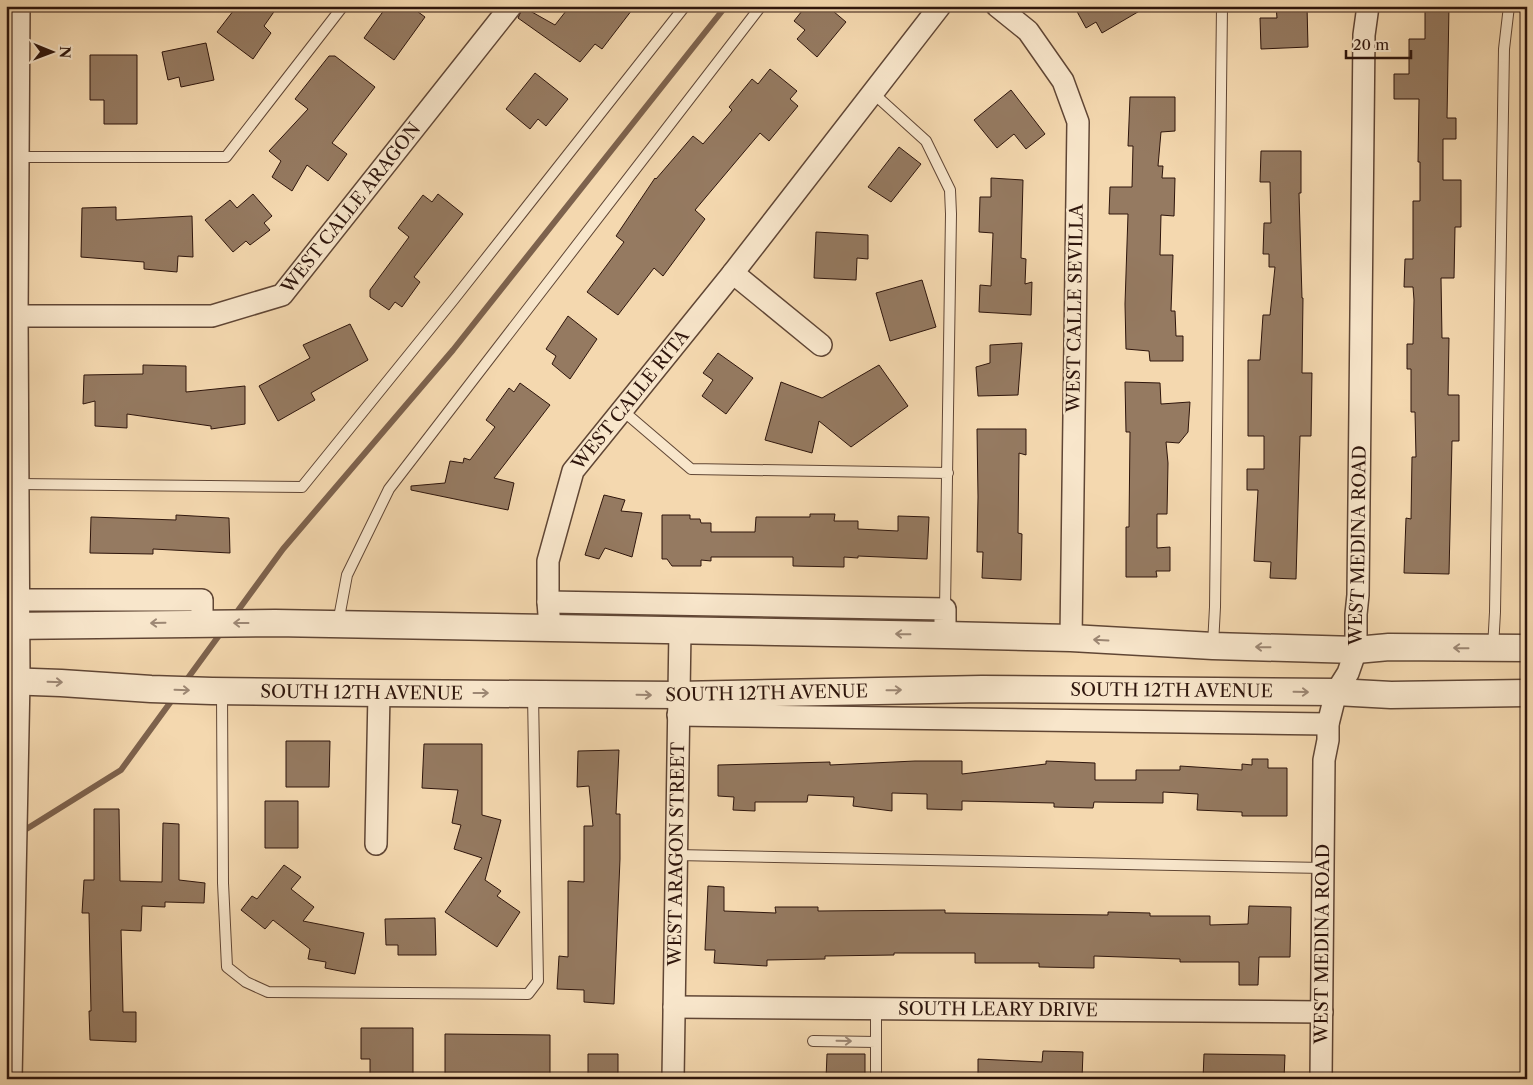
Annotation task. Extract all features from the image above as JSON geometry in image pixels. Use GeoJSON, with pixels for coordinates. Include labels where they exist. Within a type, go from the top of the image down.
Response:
{"type":"FeatureCollection","features":[{"type":"Feature","properties":{"kind":"street"},"geometry":{"type":"LineString","coordinates":[[12,1079],[11,879],[16,850],[13,811],[13,613],[18,484],[18,157],[12,132],[19,6]]}},
{"type":"Feature","properties":{"kind":"street","name":"WEST CALLE ARAGON"},"geometry":{"type":"LineString","coordinates":[[17,316],[212,316],[282,295],[511,6]]}},
{"type":"Feature","properties":{"kind":"street","name":"WEST CALLE RITA"},"geometry":{"type":"LineString","coordinates":[[549,615],[548,561],[573,471],[733,274],[940,6]]}},
{"type":"Feature","properties":{"kind":"street","name":"WEST CALLE SEVILLA"},"geometry":{"type":"LineString","coordinates":[[997,6],[1028,31],[1063,81],[1078,122],[1071,638]]}},
{"type":"Feature","properties":{"kind":"street","name":"WEST MEDINA ROAD"},"geometry":{"type":"LineString","coordinates":[[1322,1079],[1324,760],[1328,740],[1328,724],[1336,692],[1348,673],[1356,650],[1364,35],[1368,6]]}},
{"type":"Feature","properties":{"kind":"street"},"geometry":{"type":"LineString","coordinates":[[733,274],[821,345]]}},
{"type":"Feature","properties":{"kind":"street"},"geometry":{"type":"LineString","coordinates":[[13,613],[204,623],[338,624],[549,615],[945,622],[1071,638],[1213,646],[1356,650],[1389,647],[1527,648]]}},
{"type":"Feature","properties":{"kind":"street"},"geometry":{"type":"LineString","coordinates":[[549,615],[680,630],[945,622]]}},
{"type":"Feature","properties":{"kind":"street","name":"WEST ARAGON STREET"},"geometry":{"type":"LineString","coordinates":[[673,1079],[680,630]]}},
{"type":"Feature","properties":{"kind":"street","name":"SOUTH 12TH AVENUE"},"geometry":{"type":"LineString","coordinates":[[13,681],[217,691],[533,693],[678,705],[1328,724]]}},
{"type":"Feature","properties":{"kind":"street","name":"SOUTH 12TH AVENUE"},"geometry":{"type":"LineString","coordinates":[[678,705],[982,688],[1336,692],[1391,695],[1527,693]]}},
{"type":"Feature","properties":{"kind":"street"},"geometry":{"type":"LineString","coordinates":[[376,844],[379,693]]}},
{"type":"Feature","properties":{"kind":"street","name":"SOUTH LEARY DRIVE"},"geometry":{"type":"LineString","coordinates":[[674,1007],[1322,1012]]}},
{"type":"Feature","properties":{"kind":"lane"},"geometry":{"type":"LineString","coordinates":[[18,157],[226,157],[343,6]]}},
{"type":"Feature","properties":{"kind":"lane"},"geometry":{"type":"LineString","coordinates":[[18,484],[302,487],[454,299],[685,6]]}},
{"type":"Feature","properties":{"kind":"lane"},"geometry":{"type":"LineString","coordinates":[[338,624],[347,575],[389,489],[761,6]]}},
{"type":"Feature","properties":{"kind":"lane"},"geometry":{"type":"LineString","coordinates":[[1213,646],[1222,6]]}},
{"type":"Feature","properties":{"kind":"lane"},"geometry":{"type":"LineString","coordinates":[[1493,649],[1504,49],[1509,6]]}},
{"type":"Feature","properties":{"kind":"lane"},"geometry":{"type":"LineString","coordinates":[[873,93],[926,141],[950,190],[945,622]]}},
{"type":"Feature","properties":{"kind":"lane"},"geometry":{"type":"LineString","coordinates":[[622,410],[691,469],[948,473]]}},
{"type":"Feature","properties":{"kind":"lane"},"geometry":{"type":"LineString","coordinates":[[217,691],[227,967],[246,982],[268,992],[528,994],[538,981],[533,693]]}},
{"type":"Feature","properties":{"kind":"lane"},"geometry":{"type":"LineString","coordinates":[[676,855],[1324,868]]}},
{"type":"Feature","properties":{"kind":"lane"},"geometry":{"type":"LineString","coordinates":[[876,1009],[876,1079]]}},
{"type":"Feature","properties":{"kind":"lane"},"geometry":{"type":"LineString","coordinates":[[813,1041],[876,1042]]}},
{"type":"Feature","properties":{"kind":"building"},"geometry":{"type":"Polygon","coordinates":[[[237,6],[278,6],[264,26],[271,33],[253,59],[217,32],[237,6]]]}},
{"type":"Feature","properties":{"kind":"building"},"geometry":{"type":"Polygon","coordinates":[[[387,6],[410,6],[425,17],[394,60],[364,38],[387,6]]]}},
{"type":"Feature","properties":{"kind":"building"},"geometry":{"type":"Polygon","coordinates":[[[570,6],[635,6],[602,49],[595,44],[580,62],[518,18],[523,7],[555,25],[570,6]]]}},
{"type":"Feature","properties":{"kind":"building"},"geometry":{"type":"Polygon","coordinates":[[[806,6],[827,6],[846,22],[817,57],[797,39],[805,30],[794,21],[806,6]]]}},
{"type":"Feature","properties":{"kind":"building"},"geometry":{"type":"Polygon","coordinates":[[[1074,6],[1148,6],[1102,33],[1096,22],[1086,28],[1074,6]]]}},
{"type":"Feature","properties":{"kind":"building"},"geometry":{"type":"Polygon","coordinates":[[[1276,6],[1307,6],[1308,47],[1261,49],[1260,18],[1277,18],[1276,6]]]}},
{"type":"Feature","properties":{"kind":"building"},"geometry":{"type":"Polygon","coordinates":[[[1425,6],[1449,6],[1447,118],[1456,118],[1456,139],[1443,139],[1443,180],[1461,180],[1461,227],[1455,227],[1454,278],[1441,278],[1442,338],[1449,338],[1448,395],[1459,395],[1459,441],[1452,441],[1449,574],[1404,573],[1406,518],[1411,519],[1412,457],[1416,457],[1415,412],[1411,412],[1411,369],[1407,369],[1407,344],[1413,344],[1414,300],[1413,287],[1404,287],[1405,259],[1413,259],[1413,201],[1420,201],[1420,162],[1418,162],[1419,99],[1394,99],[1394,74],[1409,74],[1409,39],[1425,39],[1425,6]]]}},
{"type":"Feature","properties":{"kind":"building"},"geometry":{"type":"Polygon","coordinates":[[[206,43],[214,80],[181,87],[179,77],[168,80],[162,52],[206,43]]]}},
{"type":"Feature","properties":{"kind":"building"},"geometry":{"type":"Polygon","coordinates":[[[90,55],[137,55],[137,124],[104,124],[104,100],[90,100],[90,55]]]}},
{"type":"Feature","properties":{"kind":"building"},"geometry":{"type":"Polygon","coordinates":[[[329,56],[335,56],[375,87],[332,143],[347,154],[328,181],[307,165],[292,191],[272,177],[281,161],[269,151],[308,109],[295,99],[329,56]]]}},
{"type":"Feature","properties":{"kind":"building"},"geometry":{"type":"Polygon","coordinates":[[[770,69],[797,91],[790,99],[798,106],[769,141],[760,133],[695,210],[705,219],[663,276],[654,268],[618,315],[587,292],[624,242],[616,236],[655,178],[693,136],[703,144],[732,110],[729,107],[752,79],[758,84],[770,69]]]}},
{"type":"Feature","properties":{"kind":"building"},"geometry":{"type":"Polygon","coordinates":[[[535,73],[568,99],[546,126],[538,119],[530,129],[506,109],[535,73]]]}},
{"type":"Feature","properties":{"kind":"building"},"geometry":{"type":"Polygon","coordinates":[[[1011,90],[1045,134],[1026,149],[1014,134],[997,148],[974,120],[1011,90]]]}},
{"type":"Feature","properties":{"kind":"building"},"geometry":{"type":"Polygon","coordinates":[[[1130,97],[1175,97],[1175,131],[1161,132],[1158,166],[1163,166],[1162,178],[1175,178],[1174,216],[1161,215],[1160,255],[1173,255],[1171,311],[1175,311],[1176,336],[1183,336],[1183,361],[1150,361],[1149,351],[1126,349],[1125,304],[1128,214],[1109,214],[1110,187],[1132,187],[1133,146],[1128,146],[1130,97]]]}},
{"type":"Feature","properties":{"kind":"building"},"geometry":{"type":"Polygon","coordinates":[[[899,147],[921,164],[891,202],[868,187],[899,147]]]}},
{"type":"Feature","properties":{"kind":"building"},"geometry":{"type":"Polygon","coordinates":[[[1261,151],[1301,151],[1301,193],[1299,193],[1303,298],[1302,373],[1312,373],[1311,436],[1300,436],[1296,579],[1270,578],[1271,562],[1254,561],[1258,490],[1247,490],[1247,469],[1264,469],[1264,436],[1248,436],[1248,360],[1260,360],[1263,315],[1270,315],[1275,267],[1269,267],[1269,254],[1263,254],[1264,223],[1271,223],[1270,182],[1260,182],[1261,151]]]}},
{"type":"Feature","properties":{"kind":"building"},"geometry":{"type":"Polygon","coordinates":[[[991,178],[1023,180],[1021,258],[1026,259],[1025,284],[1032,282],[1031,315],[979,312],[980,285],[991,286],[993,233],[979,232],[980,197],[991,197],[991,178]]]}},
{"type":"Feature","properties":{"kind":"building"},"geometry":{"type":"Polygon","coordinates":[[[253,194],[272,216],[264,223],[270,230],[250,245],[246,241],[233,252],[205,220],[230,200],[237,208],[253,194]]]}},
{"type":"Feature","properties":{"kind":"building"},"geometry":{"type":"Polygon","coordinates":[[[438,194],[463,214],[414,277],[420,282],[402,307],[395,302],[389,310],[370,297],[370,290],[409,237],[398,228],[423,195],[432,202],[438,194]]]}},
{"type":"Feature","properties":{"kind":"building"},"geometry":{"type":"Polygon","coordinates":[[[116,207],[116,220],[192,216],[193,257],[178,256],[177,272],[144,269],[144,262],[81,257],[82,208],[116,207]]]}},
{"type":"Feature","properties":{"kind":"building"},"geometry":{"type":"Polygon","coordinates":[[[816,232],[868,235],[868,259],[857,258],[856,280],[814,278],[816,232]]]}},
{"type":"Feature","properties":{"kind":"building"},"geometry":{"type":"Polygon","coordinates":[[[922,280],[936,327],[890,341],[876,293],[922,280]]]}},
{"type":"Feature","properties":{"kind":"building"},"geometry":{"type":"Polygon","coordinates":[[[568,316],[597,339],[570,379],[552,364],[556,356],[546,349],[568,316]]]}},
{"type":"Feature","properties":{"kind":"building"},"geometry":{"type":"Polygon","coordinates":[[[350,324],[368,360],[311,393],[315,400],[278,421],[259,386],[310,358],[303,345],[350,324]]]}},
{"type":"Feature","properties":{"kind":"building"},"geometry":{"type":"Polygon","coordinates":[[[1022,343],[1018,395],[978,396],[976,367],[990,363],[990,345],[1022,343]]]}},
{"type":"Feature","properties":{"kind":"building"},"geometry":{"type":"Polygon","coordinates":[[[718,353],[753,378],[726,414],[702,396],[713,380],[703,373],[718,353]]]}},
{"type":"Feature","properties":{"kind":"building"},"geometry":{"type":"Polygon","coordinates":[[[143,365],[186,366],[186,392],[245,386],[245,424],[211,429],[211,426],[127,414],[127,428],[95,426],[95,401],[83,404],[84,375],[143,374],[143,365]]]}},
{"type":"Feature","properties":{"kind":"building"},"geometry":{"type":"Polygon","coordinates":[[[879,365],[908,406],[851,447],[819,421],[812,453],[765,440],[781,382],[822,398],[879,365]]]}},
{"type":"Feature","properties":{"kind":"building"},"geometry":{"type":"Polygon","coordinates":[[[1125,382],[1160,383],[1161,404],[1190,402],[1188,432],[1179,443],[1166,442],[1168,463],[1167,514],[1157,514],[1157,548],[1170,547],[1170,571],[1156,571],[1157,577],[1126,577],[1126,527],[1129,527],[1130,432],[1126,432],[1125,382]]]}},
{"type":"Feature","properties":{"kind":"building"},"geometry":{"type":"Polygon","coordinates":[[[520,383],[550,405],[494,478],[514,483],[508,510],[411,490],[411,486],[445,483],[450,461],[463,463],[464,458],[470,460],[495,427],[486,420],[509,388],[514,392],[520,383]]]}},
{"type":"Feature","properties":{"kind":"building"},"geometry":{"type":"Polygon","coordinates":[[[977,429],[1026,429],[1026,455],[1019,453],[1018,533],[1022,534],[1021,580],[982,578],[983,552],[977,552],[977,429]]]}},
{"type":"Feature","properties":{"kind":"building"},"geometry":{"type":"Polygon","coordinates":[[[604,495],[625,500],[621,511],[642,513],[632,557],[605,548],[599,559],[585,555],[604,495]]]}},
{"type":"Feature","properties":{"kind":"building"},"geometry":{"type":"Polygon","coordinates":[[[810,514],[835,514],[834,521],[858,521],[858,529],[898,531],[898,516],[929,517],[927,559],[844,557],[844,567],[793,566],[793,557],[711,557],[711,561],[701,560],[701,566],[672,566],[667,559],[662,559],[662,515],[690,515],[690,519],[700,519],[701,523],[711,523],[711,532],[755,532],[756,517],[810,517],[810,514]]]}},
{"type":"Feature","properties":{"kind":"building"},"geometry":{"type":"Polygon","coordinates":[[[176,515],[229,518],[230,553],[153,549],[153,554],[90,553],[91,517],[176,520],[176,515]]]}},
{"type":"Feature","properties":{"kind":"building"},"geometry":{"type":"Polygon","coordinates":[[[286,741],[330,741],[329,787],[286,787],[286,741]]]}},
{"type":"Feature","properties":{"kind":"building"},"geometry":{"type":"Polygon","coordinates":[[[424,744],[482,744],[482,815],[501,820],[485,880],[501,891],[497,896],[520,912],[497,947],[445,912],[482,858],[454,849],[461,825],[452,823],[458,790],[422,788],[424,744]]]}},
{"type":"Feature","properties":{"kind":"building"},"geometry":{"type":"Polygon","coordinates":[[[619,750],[616,814],[620,814],[620,859],[614,1004],[584,1002],[584,990],[557,989],[559,956],[568,957],[568,881],[584,882],[584,826],[593,826],[589,786],[577,787],[578,751],[619,750]]]}},
{"type":"Feature","properties":{"kind":"building"},"geometry":{"type":"Polygon","coordinates":[[[1252,759],[1268,759],[1268,768],[1287,768],[1287,816],[1242,816],[1242,812],[1197,810],[1198,794],[1163,792],[1163,803],[1094,802],[1093,808],[1054,807],[1054,803],[962,801],[962,810],[927,809],[927,794],[892,793],[892,811],[853,806],[854,797],[808,795],[807,802],[755,802],[755,811],[733,810],[734,797],[718,796],[718,765],[830,762],[830,765],[962,761],[962,774],[1046,764],[1046,761],[1095,763],[1095,780],[1136,780],[1136,770],[1180,770],[1180,766],[1242,770],[1242,764],[1252,765],[1252,759]]]}},
{"type":"Feature","properties":{"kind":"building"},"geometry":{"type":"Polygon","coordinates":[[[265,801],[298,801],[298,848],[265,848],[265,801]]]}},
{"type":"Feature","properties":{"kind":"building"},"geometry":{"type":"Polygon","coordinates":[[[94,809],[119,809],[120,881],[162,882],[163,823],[179,824],[179,880],[205,883],[204,903],[165,902],[165,907],[142,906],[141,931],[121,930],[123,1012],[136,1012],[136,1042],[90,1040],[89,913],[82,913],[84,880],[94,880],[94,809]]]}},
{"type":"Feature","properties":{"kind":"building"},"geometry":{"type":"Polygon","coordinates":[[[284,865],[301,877],[291,889],[314,907],[303,921],[364,933],[355,974],[325,968],[326,962],[308,959],[310,949],[273,920],[265,929],[241,910],[252,896],[257,899],[284,865]]]}},
{"type":"Feature","properties":{"kind":"building"},"geometry":{"type":"Polygon","coordinates":[[[708,886],[724,887],[724,911],[776,913],[775,907],[818,907],[818,911],[945,910],[945,913],[1108,915],[1108,912],[1150,913],[1150,916],[1210,916],[1210,925],[1248,924],[1249,906],[1291,907],[1290,957],[1259,957],[1258,985],[1239,985],[1239,962],[1180,962],[1180,959],[1094,956],[1094,968],[1039,967],[1039,963],[975,963],[975,953],[894,953],[894,955],[825,956],[825,959],[767,960],[767,966],[714,963],[715,950],[705,950],[708,886]]]}},
{"type":"Feature","properties":{"kind":"building"},"geometry":{"type":"Polygon","coordinates":[[[435,918],[436,955],[398,955],[398,945],[386,945],[385,919],[435,918]]]}},
{"type":"Feature","properties":{"kind":"building"},"geometry":{"type":"Polygon","coordinates":[[[361,1028],[413,1028],[413,1079],[370,1079],[370,1059],[361,1059],[361,1028]]]}},
{"type":"Feature","properties":{"kind":"building"},"geometry":{"type":"Polygon","coordinates":[[[445,1034],[550,1035],[550,1079],[445,1079],[445,1034]]]}},
{"type":"Feature","properties":{"kind":"building"},"geometry":{"type":"Polygon","coordinates":[[[1043,1051],[1083,1052],[1082,1079],[978,1079],[978,1059],[1042,1062],[1043,1051]]]}},
{"type":"Feature","properties":{"kind":"building"},"geometry":{"type":"Polygon","coordinates":[[[588,1054],[618,1054],[618,1079],[588,1079],[588,1054]]]}},
{"type":"Feature","properties":{"kind":"building"},"geometry":{"type":"Polygon","coordinates":[[[827,1054],[865,1054],[865,1077],[851,1076],[851,1079],[826,1079],[827,1054]]]}},
{"type":"Feature","properties":{"kind":"building"},"geometry":{"type":"Polygon","coordinates":[[[1204,1054],[1285,1055],[1284,1079],[1203,1079],[1204,1054]]]}},
{"type":"Feature","properties":{"kind":"waterway"},"geometry":{"type":"LineString","coordinates":[[234,616],[283,549],[453,350],[726,6]]}},
{"type":"Feature","properties":{"kind":"waterway"},"geometry":{"type":"LineString","coordinates":[[185,682],[223,630]]}},
{"type":"Feature","properties":{"kind":"waterway"},"geometry":{"type":"LineString","coordinates":[[20,833],[121,770],[175,696]]}}]}
